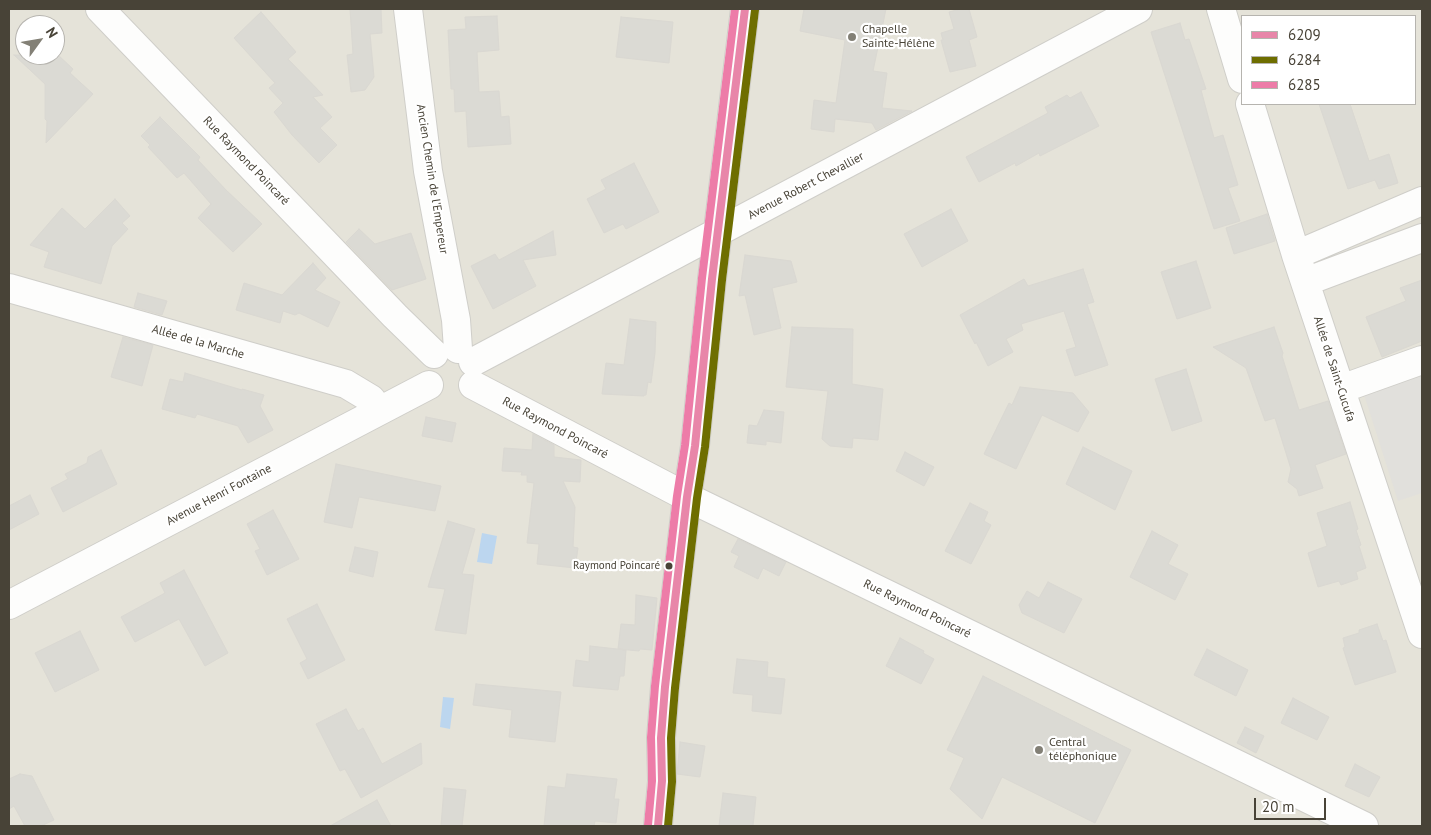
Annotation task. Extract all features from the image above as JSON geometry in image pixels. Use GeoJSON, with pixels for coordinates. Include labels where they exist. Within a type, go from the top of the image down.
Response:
{"type":"FeatureCollection","features":[{"type":"Feature","properties":{"kind":"street","name":"Rue Raymond Poincaré"},"geometry":{"type":"LineString","coordinates":[[100,9],[453,376],[687,497],[1364,826]]}},
{"type":"Feature","properties":{"kind":"street","name":"Ancien Chemin de l'Empereur"},"geometry":{"type":"LineString","coordinates":[[408,9],[428,171],[456,320],[453,376]]}},
{"type":"Feature","properties":{"kind":"street"},"geometry":{"type":"LineString","coordinates":[[658,826],[662,781],[661,738],[665,687],[681,544],[695,446],[745,9]]}},
{"type":"Feature","properties":{"kind":"street","name":"Avenue Robert Chevallier"},"geometry":{"type":"LineString","coordinates":[[453,376],[1138,9]]}},
{"type":"Feature","properties":{"kind":"street"},"geometry":{"type":"LineString","coordinates":[[1221,9],[1241,76]]}},
{"type":"Feature","properties":{"kind":"street","name":"Allée de Saint-Cucufa"},"geometry":{"type":"LineString","coordinates":[[1250,105],[1296,255],[1422,634]]}},
{"type":"Feature","properties":{"kind":"street"},"geometry":{"type":"LineString","coordinates":[[1296,255],[1422,201]]}},
{"type":"Feature","properties":{"kind":"street"},"geometry":{"type":"LineString","coordinates":[[1305,282],[1422,238]]}},
{"type":"Feature","properties":{"kind":"street","name":"Allée de la Marche"},"geometry":{"type":"LineString","coordinates":[[9,288],[346,384],[371,400],[380,410]]}},
{"type":"Feature","properties":{"kind":"street"},"geometry":{"type":"LineString","coordinates":[[1341,389],[1422,360]]}},
{"type":"Feature","properties":{"kind":"street","name":"Avenue Henri Fontaine"},"geometry":{"type":"LineString","coordinates":[[9,605],[380,410],[453,376]]}},
{"type":"Feature","properties":{"kind":"shaded area"},"geometry":{"type":"Polygon","coordinates":[[[9,9],[1422,9],[1422,826],[9,826],[9,9]]]}},
{"type":"Feature","properties":{"kind":"shaded area"},"geometry":{"type":"Polygon","coordinates":[[[1422,369],[1422,493],[1398,501],[1362,388],[1422,369]]]}},
{"type":"Feature","properties":{"kind":"water"},"geometry":{"type":"Polygon","coordinates":[[[482,533],[497,536],[492,564],[477,562],[482,533]]]}},
{"type":"Feature","properties":{"kind":"water"},"geometry":{"type":"Polygon","coordinates":[[[443,697],[454,698],[450,729],[440,727],[443,697]]]}},
{"type":"Feature","properties":{"kind":"building"},"geometry":{"type":"Polygon","coordinates":[[[350,9],[381,9],[382,33],[370,34],[374,77],[365,90],[351,92],[347,55],[353,54],[350,9]]]}},
{"type":"Feature","properties":{"kind":"building"},"geometry":{"type":"Polygon","coordinates":[[[804,9],[886,9],[873,71],[887,73],[882,108],[912,111],[876,130],[872,123],[835,119],[834,132],[811,129],[814,100],[836,103],[845,40],[800,31],[804,9]]]}},
{"type":"Feature","properties":{"kind":"building"},"geometry":{"type":"Polygon","coordinates":[[[969,9],[977,37],[969,40],[976,66],[950,72],[941,40],[943,40],[941,33],[954,29],[949,12],[969,9]]]}},
{"type":"Feature","properties":{"kind":"building"},"geometry":{"type":"Polygon","coordinates":[[[261,12],[296,52],[288,59],[323,95],[313,97],[332,117],[320,128],[337,145],[319,163],[292,135],[274,112],[283,103],[269,88],[275,83],[234,38],[261,12]]]}},
{"type":"Feature","properties":{"kind":"building"},"geometry":{"type":"Polygon","coordinates":[[[497,16],[499,50],[477,52],[479,92],[499,91],[501,117],[509,116],[511,144],[468,147],[466,111],[455,112],[454,89],[451,89],[448,30],[466,29],[465,17],[497,16]]]}},
{"type":"Feature","properties":{"kind":"building"},"geometry":{"type":"Polygon","coordinates":[[[621,17],[673,22],[669,63],[616,57],[621,17]]]}},
{"type":"Feature","properties":{"kind":"building"},"geometry":{"type":"Polygon","coordinates":[[[1180,23],[1185,40],[1189,39],[1206,89],[1201,90],[1214,138],[1223,135],[1238,185],[1228,188],[1240,221],[1214,229],[1151,32],[1180,23]]]}},
{"type":"Feature","properties":{"kind":"building"},"geometry":{"type":"Polygon","coordinates":[[[65,62],[73,69],[70,73],[93,94],[46,143],[47,121],[45,119],[45,84],[25,65],[65,65],[65,62]]]}},
{"type":"Feature","properties":{"kind":"building"},"geometry":{"type":"Polygon","coordinates":[[[1081,92],[1099,126],[1040,156],[1039,153],[1016,166],[1015,163],[979,182],[966,157],[1048,113],[1045,107],[1067,95],[1070,98],[1081,92]]]}},
{"type":"Feature","properties":{"kind":"building"},"geometry":{"type":"Polygon","coordinates":[[[1319,105],[1350,105],[1369,161],[1389,154],[1398,183],[1379,189],[1375,180],[1348,189],[1319,105]]]}},
{"type":"Feature","properties":{"kind":"building"},"geometry":{"type":"Polygon","coordinates":[[[160,117],[200,157],[198,160],[226,190],[262,224],[233,252],[198,218],[211,204],[184,173],[177,178],[148,147],[150,145],[141,136],[160,117]]]}},
{"type":"Feature","properties":{"kind":"building"},"geometry":{"type":"Polygon","coordinates":[[[634,163],[659,212],[626,229],[623,224],[604,233],[587,199],[606,189],[601,180],[634,163]]]}},
{"type":"Feature","properties":{"kind":"building"},"geometry":{"type":"Polygon","coordinates":[[[115,199],[130,216],[122,223],[128,229],[112,246],[101,284],[44,267],[49,252],[30,245],[62,208],[85,229],[115,199]]]}},
{"type":"Feature","properties":{"kind":"building"},"geometry":{"type":"Polygon","coordinates":[[[951,209],[968,241],[922,267],[904,234],[951,209]]]}},
{"type":"Feature","properties":{"kind":"building"},"geometry":{"type":"Polygon","coordinates":[[[1267,214],[1275,241],[1234,254],[1226,228],[1267,214]]]}},
{"type":"Feature","properties":{"kind":"building"},"geometry":{"type":"Polygon","coordinates":[[[359,229],[375,244],[411,233],[426,279],[392,290],[346,242],[359,229]]]}},
{"type":"Feature","properties":{"kind":"building"},"geometry":{"type":"Polygon","coordinates":[[[553,231],[556,255],[523,260],[536,286],[493,309],[471,266],[495,254],[499,260],[553,231]]]}},
{"type":"Feature","properties":{"kind":"building"},"geometry":{"type":"Polygon","coordinates":[[[745,255],[791,261],[797,282],[772,288],[781,328],[754,335],[745,295],[739,296],[745,255]]]}},
{"type":"Feature","properties":{"kind":"building"},"geometry":{"type":"Polygon","coordinates":[[[1196,261],[1211,308],[1177,319],[1161,272],[1196,261]]]}},
{"type":"Feature","properties":{"kind":"building"},"geometry":{"type":"Polygon","coordinates":[[[313,263],[326,278],[315,290],[340,302],[328,327],[299,313],[295,315],[283,311],[280,323],[236,310],[244,283],[282,295],[313,263]]]}},
{"type":"Feature","properties":{"kind":"building"},"geometry":{"type":"Polygon","coordinates":[[[1083,269],[1094,302],[1087,304],[1108,365],[1075,376],[1066,350],[1076,347],[1064,311],[1021,324],[1023,330],[1006,339],[1013,352],[988,366],[960,315],[1024,279],[1028,286],[1083,269]]]}},
{"type":"Feature","properties":{"kind":"building"},"geometry":{"type":"Polygon","coordinates":[[[1422,280],[1422,341],[1382,357],[1366,317],[1406,301],[1400,288],[1422,280]]]}},
{"type":"Feature","properties":{"kind":"building"},"geometry":{"type":"Polygon","coordinates":[[[138,293],[167,301],[162,315],[134,307],[138,293]]]}},
{"type":"Feature","properties":{"kind":"building"},"geometry":{"type":"Polygon","coordinates":[[[630,319],[656,322],[655,353],[651,383],[648,382],[646,395],[644,396],[602,394],[606,363],[624,365],[630,319]]]}},
{"type":"Feature","properties":{"kind":"building"},"geometry":{"type":"Polygon","coordinates":[[[792,327],[853,329],[852,384],[883,389],[878,440],[853,438],[852,448],[830,446],[822,439],[828,391],[786,387],[792,327]]]}},
{"type":"Feature","properties":{"kind":"building"},"geometry":{"type":"Polygon","coordinates":[[[1274,327],[1299,410],[1328,401],[1346,454],[1315,465],[1323,488],[1299,496],[1297,489],[1288,482],[1291,469],[1275,418],[1265,421],[1246,368],[1213,347],[1274,327]]]}},
{"type":"Feature","properties":{"kind":"building"},"geometry":{"type":"Polygon","coordinates":[[[123,337],[153,345],[142,386],[111,377],[123,337]]]}},
{"type":"Feature","properties":{"kind":"building"},"geometry":{"type":"Polygon","coordinates":[[[1186,369],[1202,421],[1172,431],[1155,379],[1186,369]]]}},
{"type":"Feature","properties":{"kind":"building"},"geometry":{"type":"Polygon","coordinates":[[[185,373],[264,395],[260,406],[273,430],[248,443],[238,426],[197,414],[195,418],[162,409],[170,379],[183,382],[185,373]]]}},
{"type":"Feature","properties":{"kind":"building"},"geometry":{"type":"Polygon","coordinates":[[[1020,387],[1073,393],[1089,412],[1078,432],[1042,415],[1016,469],[984,454],[1009,403],[1012,405],[1020,387]]]}},
{"type":"Feature","properties":{"kind":"building"},"geometry":{"type":"Polygon","coordinates":[[[764,410],[784,412],[781,443],[766,441],[766,445],[747,443],[749,425],[757,426],[764,410]]]}},
{"type":"Feature","properties":{"kind":"building"},"geometry":{"type":"Polygon","coordinates":[[[426,417],[456,423],[452,442],[422,436],[426,417]]]}},
{"type":"Feature","properties":{"kind":"building"},"geometry":{"type":"Polygon","coordinates":[[[533,434],[554,445],[554,457],[581,460],[580,482],[563,481],[575,507],[573,547],[578,548],[575,568],[537,564],[539,544],[527,543],[534,483],[527,482],[527,475],[521,475],[522,472],[502,471],[504,448],[532,450],[533,434]]]}},
{"type":"Feature","properties":{"kind":"building"},"geometry":{"type":"Polygon","coordinates":[[[1083,447],[1132,471],[1115,510],[1066,484],[1083,447]]]}},
{"type":"Feature","properties":{"kind":"building"},"geometry":{"type":"Polygon","coordinates":[[[101,450],[117,484],[63,512],[51,488],[68,479],[65,474],[87,463],[88,457],[101,450]]]}},
{"type":"Feature","properties":{"kind":"building"},"geometry":{"type":"Polygon","coordinates":[[[905,452],[934,467],[924,486],[896,471],[905,452]]]}},
{"type":"Feature","properties":{"kind":"building"},"geometry":{"type":"Polygon","coordinates":[[[336,464],[441,486],[435,511],[359,497],[352,528],[324,522],[336,464]]]}},
{"type":"Feature","properties":{"kind":"building"},"geometry":{"type":"Polygon","coordinates":[[[30,495],[39,514],[9,530],[9,506],[30,495]]]}},
{"type":"Feature","properties":{"kind":"building"},"geometry":{"type":"Polygon","coordinates":[[[1350,502],[1358,529],[1356,530],[1361,545],[1359,546],[1366,568],[1356,572],[1358,579],[1341,585],[1339,581],[1318,587],[1308,553],[1327,546],[1317,513],[1350,502]]]}},
{"type":"Feature","properties":{"kind":"building"},"geometry":{"type":"Polygon","coordinates":[[[970,503],[988,512],[984,521],[991,525],[971,564],[945,551],[970,503]]]}},
{"type":"Feature","properties":{"kind":"building"},"geometry":{"type":"Polygon","coordinates":[[[273,510],[299,559],[267,575],[255,551],[260,549],[247,524],[273,510]]]}},
{"type":"Feature","properties":{"kind":"building"},"geometry":{"type":"Polygon","coordinates":[[[448,521],[475,529],[462,574],[474,575],[466,634],[435,630],[445,589],[428,587],[448,521]]]}},
{"type":"Feature","properties":{"kind":"building"},"geometry":{"type":"Polygon","coordinates":[[[1152,531],[1178,545],[1168,564],[1188,574],[1175,600],[1130,577],[1152,531]]]}},
{"type":"Feature","properties":{"kind":"building"},"geometry":{"type":"Polygon","coordinates":[[[738,539],[786,562],[779,576],[763,568],[758,579],[734,567],[739,556],[731,552],[738,539]]]}},
{"type":"Feature","properties":{"kind":"building"},"geometry":{"type":"Polygon","coordinates":[[[355,547],[378,552],[373,577],[349,571],[355,547]]]}},
{"type":"Feature","properties":{"kind":"building"},"geometry":{"type":"Polygon","coordinates":[[[184,570],[228,653],[205,666],[179,619],[135,642],[121,617],[165,593],[160,583],[184,570]]]}},
{"type":"Feature","properties":{"kind":"building"},"geometry":{"type":"Polygon","coordinates":[[[1048,582],[1082,599],[1064,633],[1022,613],[1019,605],[1027,591],[1039,598],[1048,582]]]}},
{"type":"Feature","properties":{"kind":"building"},"geometry":{"type":"Polygon","coordinates":[[[636,595],[657,598],[652,650],[618,649],[621,624],[635,625],[636,595]]]}},
{"type":"Feature","properties":{"kind":"building"},"geometry":{"type":"Polygon","coordinates":[[[317,604],[345,660],[308,679],[300,663],[307,659],[287,619],[317,604]]]}},
{"type":"Feature","properties":{"kind":"building"},"geometry":{"type":"Polygon","coordinates":[[[1377,624],[1383,641],[1386,640],[1396,672],[1355,685],[1343,648],[1345,647],[1343,638],[1377,624]]]}},
{"type":"Feature","properties":{"kind":"building"},"geometry":{"type":"Polygon","coordinates":[[[80,631],[99,670],[55,692],[35,653],[80,631]]]}},
{"type":"Feature","properties":{"kind":"building"},"geometry":{"type":"Polygon","coordinates":[[[900,638],[924,651],[923,653],[934,659],[921,684],[886,666],[900,638]]]}},
{"type":"Feature","properties":{"kind":"building"},"geometry":{"type":"Polygon","coordinates":[[[590,646],[626,650],[624,676],[620,676],[618,690],[573,686],[576,660],[589,662],[590,646]]]}},
{"type":"Feature","properties":{"kind":"building"},"geometry":{"type":"Polygon","coordinates":[[[1207,649],[1248,670],[1236,696],[1194,675],[1207,649]]]}},
{"type":"Feature","properties":{"kind":"building"},"geometry":{"type":"Polygon","coordinates":[[[737,659],[768,662],[767,677],[785,679],[781,714],[752,711],[753,695],[733,693],[737,659]]]}},
{"type":"Feature","properties":{"kind":"building","name":"Central téléphonique"},"geometry":{"type":"Polygon","coordinates":[[[983,676],[1131,750],[1095,823],[1002,777],[982,819],[950,789],[964,758],[947,750],[983,676]]]}},
{"type":"Feature","properties":{"kind":"building"},"geometry":{"type":"Polygon","coordinates":[[[476,684],[561,692],[555,742],[509,737],[512,710],[473,705],[476,684]]]}},
{"type":"Feature","properties":{"kind":"building"},"geometry":{"type":"Polygon","coordinates":[[[1293,698],[1329,717],[1317,740],[1281,723],[1293,698]]]}},
{"type":"Feature","properties":{"kind":"building"},"geometry":{"type":"Polygon","coordinates":[[[346,709],[358,731],[363,728],[382,764],[421,743],[422,764],[361,798],[345,769],[340,771],[316,724],[346,709]]]}},
{"type":"Feature","properties":{"kind":"building"},"geometry":{"type":"Polygon","coordinates":[[[1245,727],[1264,736],[1256,753],[1237,743],[1245,727]]]}},
{"type":"Feature","properties":{"kind":"building"},"geometry":{"type":"Polygon","coordinates":[[[680,742],[705,746],[700,777],[677,774],[680,742]]]}},
{"type":"Feature","properties":{"kind":"building"},"geometry":{"type":"Polygon","coordinates":[[[1355,764],[1380,777],[1369,797],[1345,786],[1355,764]]]}},
{"type":"Feature","properties":{"kind":"building"},"geometry":{"type":"Polygon","coordinates":[[[20,774],[32,776],[54,820],[41,826],[25,826],[14,806],[9,809],[9,779],[20,774]]]}},
{"type":"Feature","properties":{"kind":"building"},"geometry":{"type":"Polygon","coordinates":[[[567,774],[617,779],[614,799],[619,799],[616,823],[595,821],[594,826],[544,826],[548,786],[565,788],[567,774]]]}},
{"type":"Feature","properties":{"kind":"building"},"geometry":{"type":"Polygon","coordinates":[[[444,788],[466,790],[462,826],[441,826],[444,788]]]}},
{"type":"Feature","properties":{"kind":"building"},"geometry":{"type":"Polygon","coordinates":[[[723,793],[756,797],[753,826],[719,826],[723,793]]]}},
{"type":"Feature","properties":{"kind":"building"},"geometry":{"type":"Polygon","coordinates":[[[377,800],[391,826],[330,826],[377,800]]]}},
{"type":"Feature","properties":{"kind":"transit line","name":"6285"},"geometry":{"type":"LineString","coordinates":[[648,825],[652,781],[651,737],[655,686],[677,496],[685,445],[702,278],[735,9]]}},
{"type":"Feature","properties":{"kind":"transit line","name":"6209"},"geometry":{"type":"LineString","coordinates":[[658,826],[662,781],[661,738],[665,687],[687,497],[695,446],[712,279],[745,9]]}},
{"type":"Feature","properties":{"kind":"transit line","name":"6284"},"geometry":{"type":"LineString","coordinates":[[668,826],[672,782],[671,738],[675,688],[697,498],[705,447],[722,280],[755,10]]}},
{"type":"Feature","properties":{"kind":"place","name":"Chapelle Sainte-Hélène"},"geometry":{"type":"Point","coordinates":[852,37]}},
{"type":"Feature","properties":{"kind":"place","name":"Raymond Poincaré"},"geometry":{"type":"Point","coordinates":[669,566]}},
{"type":"Feature","properties":{"kind":"place","name":"Central téléphonique"},"geometry":{"type":"Point","coordinates":[1039,750]}}]}
